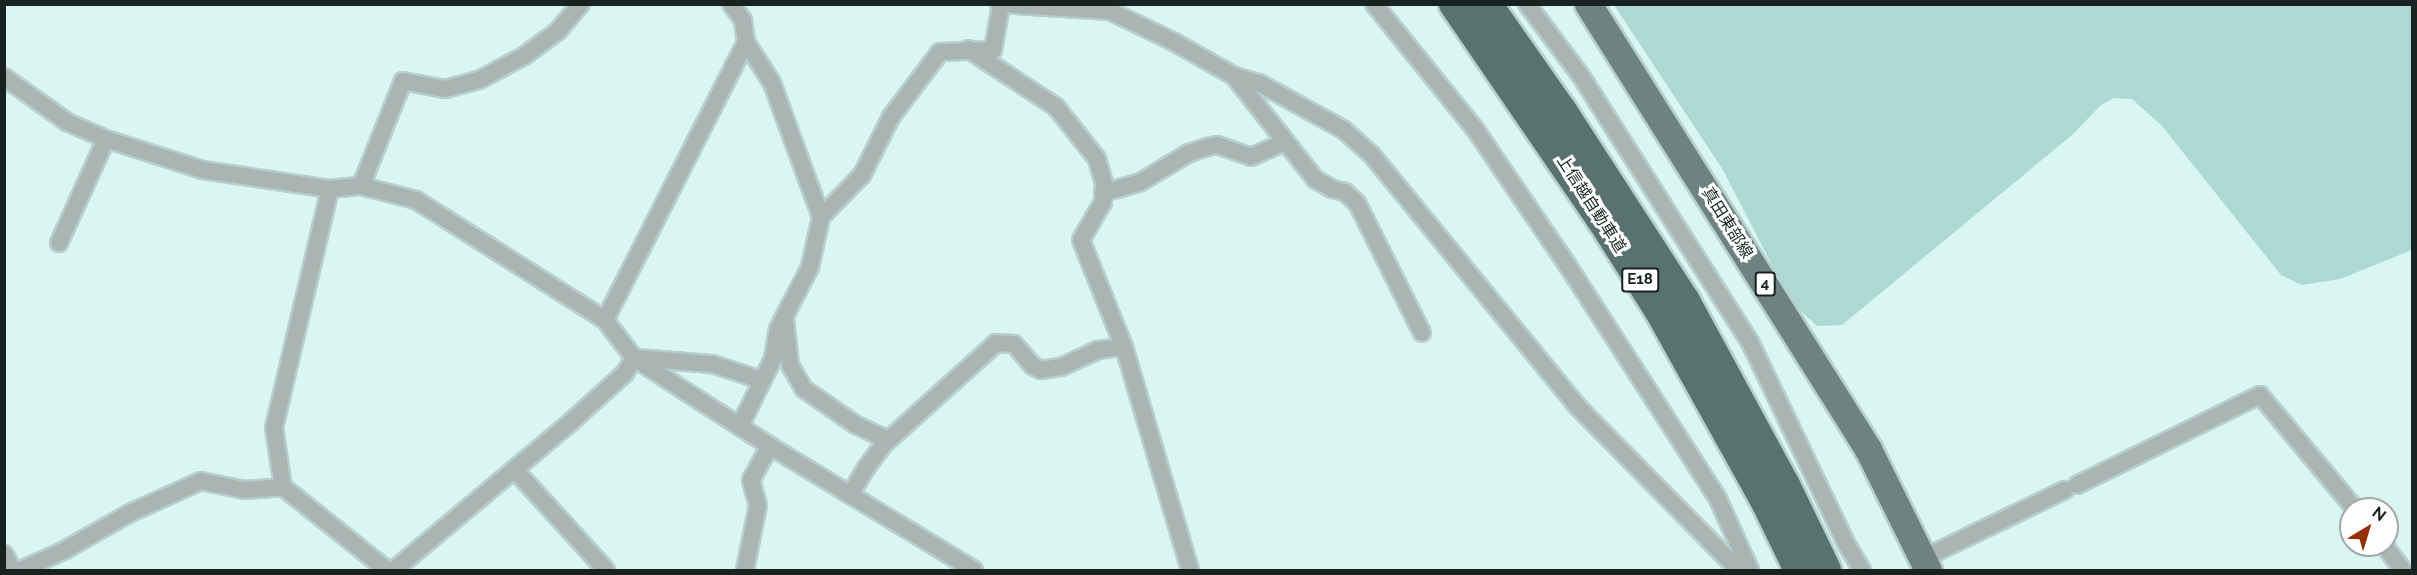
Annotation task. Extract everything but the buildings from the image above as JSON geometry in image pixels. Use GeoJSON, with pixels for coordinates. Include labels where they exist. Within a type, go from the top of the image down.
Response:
{"type":"FeatureCollection","features":[{"type":"Feature","properties":{"kind":"highway","name":"上信越自動車道"},"geometry":{"type":"LineString","coordinates":[[1454,4],[1602,220],[1662,315],[1731,438],[1799,570]]}},
{"type":"Feature","properties":{"kind":"highway","name":"上信越自動車道"},"geometry":{"type":"LineString","coordinates":[[1487,4],[1562,111],[1685,301],[1779,475],[1826,570]]}},
{"type":"Feature","properties":{"kind":"main road","name":"真田東部線"},"geometry":{"type":"LineString","coordinates":[[1588,4],[1868,449],[1925,565]]}},
{"type":"Feature","properties":{"kind":"street"},"geometry":{"type":"LineString","coordinates":[[361,186],[403,81],[445,89],[479,80],[524,56],[558,31],[581,4]]}},
{"type":"Feature","properties":{"kind":"street"},"geometry":{"type":"LineString","coordinates":[[732,4],[743,20],[746,42],[772,83],[821,217]]}},
{"type":"Feature","properties":{"kind":"street"},"geometry":{"type":"LineString","coordinates":[[1374,4],[1475,129],[1568,266],[1718,498],[1750,570]]}},
{"type":"Feature","properties":{"kind":"street"},"geometry":{"type":"LineString","coordinates":[[1527,4],[1581,76],[1751,344],[1847,545],[1862,570]]}},
{"type":"Feature","properties":{"kind":"street"},"geometry":{"type":"LineString","coordinates":[[740,426],[773,359],[778,329],[810,267],[821,217],[862,175],[891,117],[940,52],[968,49],[993,50],[1000,5],[1109,8],[1234,76],[1259,83],[1313,112],[1344,130],[1371,154],[1579,408],[1739,570]]}},
{"type":"Feature","properties":{"kind":"street"},"geometry":{"type":"LineString","coordinates":[[605,320],[746,42]]}},
{"type":"Feature","properties":{"kind":"street"},"geometry":{"type":"LineString","coordinates":[[968,49],[1056,107],[1097,159],[1104,184],[1102,202],[1081,240],[1124,347],[1190,570]]}},
{"type":"Feature","properties":{"kind":"street"},"geometry":{"type":"LineString","coordinates":[[1234,76],[1315,179],[1332,189],[1346,192],[1357,203],[1422,333]]}},
{"type":"Feature","properties":{"kind":"street"},"geometry":{"type":"LineString","coordinates":[[4,77],[67,122],[106,139],[203,170],[330,189],[361,186],[416,200],[605,320],[634,358],[850,495],[950,563],[974,570]]}},
{"type":"Feature","properties":{"kind":"street"},"geometry":{"type":"LineString","coordinates":[[59,243],[106,139]]}},
{"type":"Feature","properties":{"kind":"street"},"geometry":{"type":"LineString","coordinates":[[1103,193],[1139,183],[1189,153],[1207,147],[1216,146],[1251,157],[1285,142]]}},
{"type":"Feature","properties":{"kind":"street"},"geometry":{"type":"LineString","coordinates":[[330,189],[274,428],[283,486],[387,570]]}},
{"type":"Feature","properties":{"kind":"street"},"geometry":{"type":"LineString","coordinates":[[785,316],[790,365],[804,389],[856,425],[888,440]]}},
{"type":"Feature","properties":{"kind":"street"},"geometry":{"type":"LineString","coordinates":[[850,495],[866,468],[888,440],[996,343],[1014,344],[1033,366],[1041,370],[1060,367],[1098,350],[1124,347]]}},
{"type":"Feature","properties":{"kind":"street"},"geometry":{"type":"LineString","coordinates":[[634,358],[712,363],[761,380]]}},
{"type":"Feature","properties":{"kind":"street"},"geometry":{"type":"LineString","coordinates":[[394,570],[515,470],[625,373],[634,358]]}},
{"type":"Feature","properties":{"kind":"street"},"geometry":{"type":"LineString","coordinates":[[1925,565],[2071,488],[2260,395],[2345,497]]}},
{"type":"Feature","properties":{"kind":"street"},"geometry":{"type":"LineString","coordinates":[[745,570],[758,505],[751,480],[770,446]]}},
{"type":"Feature","properties":{"kind":"street"},"geometry":{"type":"LineString","coordinates":[[515,470],[606,570]]}},
{"type":"Feature","properties":{"kind":"street"},"geometry":{"type":"LineString","coordinates":[[21,570],[65,550],[128,514],[201,481],[244,490],[283,486]]}},
{"type":"Feature","properties":{"kind":"street"},"geometry":{"type":"LineString","coordinates":[[4,554],[13,570]]}},
{"type":"Feature","properties":{"kind":"street"},"geometry":{"type":"LineString","coordinates":[[2393,557],[2403,570]]}},
{"type":"Feature","properties":{"kind":"shaded area"},"geometry":{"type":"Polygon","coordinates":[[[1614,5],[2412,5],[2412,250],[2340,279],[2302,285],[2281,275],[2162,126],[2132,99],[2114,98],[2101,105],[2072,135],[1842,325],[1817,326],[1791,302],[1723,170],[1614,5]]]}}]}
